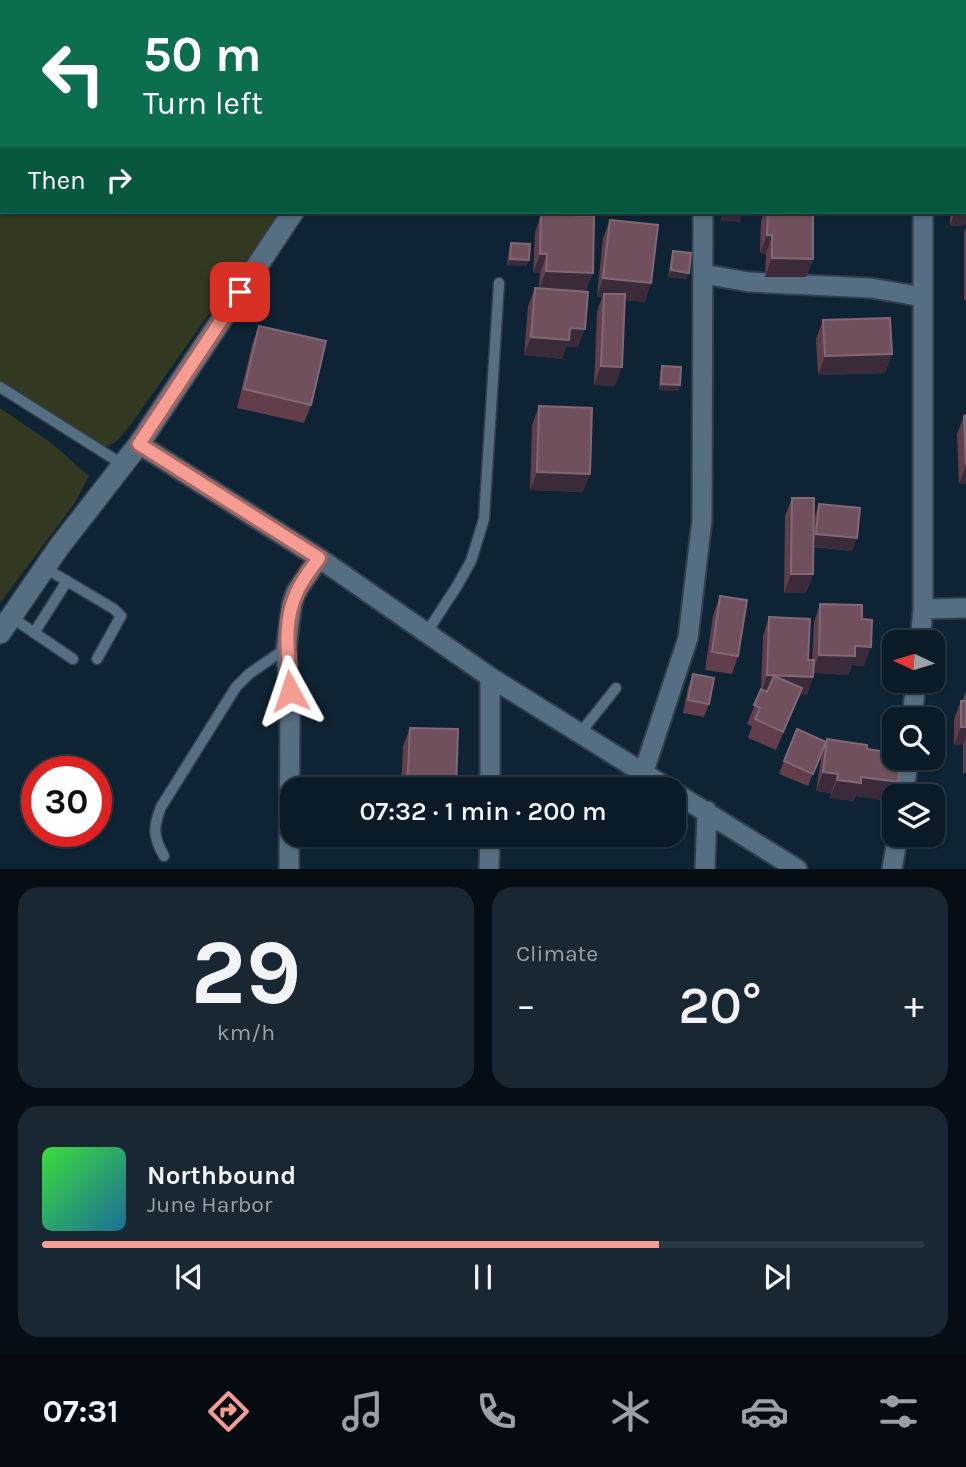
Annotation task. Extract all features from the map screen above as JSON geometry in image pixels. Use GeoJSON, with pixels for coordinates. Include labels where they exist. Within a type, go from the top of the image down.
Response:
{"type":"FeatureCollection","features":[{"type":"Feature","properties":{"kind":"street"},"geometry":{"type":"LineString","coordinates":[[5,625],[139,444],[292,214]]}},
{"type":"Feature","properties":{"kind":"street"},"geometry":{"type":"LineString","coordinates":[[643,774],[688,638],[702,520],[703,214]]}},
{"type":"Feature","properties":{"kind":"street"},"geometry":{"type":"LineString","coordinates":[[921,630],[923,214]]}},
{"type":"Feature","properties":{"kind":"street"},"geometry":{"type":"LineString","coordinates":[[703,274],[749,282],[890,290],[923,297]]}},
{"type":"Feature","properties":{"kind":"street"},"geometry":{"type":"LineString","coordinates":[[139,444],[319,558],[490,677],[581,732],[648,777]]}},
{"type":"Feature","properties":{"kind":"street"},"geometry":{"type":"LineString","coordinates":[[289,869],[290,707],[286,649],[296,592],[319,558]]}},
{"type":"Feature","properties":{"kind":"street"},"geometry":{"type":"LineString","coordinates":[[923,609],[966,608]]}},
{"type":"Feature","properties":{"kind":"street"},"geometry":{"type":"LineString","coordinates":[[490,677],[490,777]]}},
{"type":"Feature","properties":{"kind":"street"},"geometry":{"type":"LineString","coordinates":[[686,799],[797,869]]}},
{"type":"Feature","properties":{"kind":"street"},"geometry":{"type":"LineString","coordinates":[[705,869],[707,811]]}},
{"type":"Feature","properties":{"kind":"street"},"geometry":{"type":"LineString","coordinates":[[489,847],[489,869]]}},
{"type":"Feature","properties":{"kind":"street"},"geometry":{"type":"LineString","coordinates":[[892,869],[896,847]]}},
{"type":"Feature","properties":{"kind":"lane"},"geometry":{"type":"LineString","coordinates":[[427,632],[471,561],[484,519],[499,283]]}},
{"type":"Feature","properties":{"kind":"lane"},"geometry":{"type":"LineString","coordinates":[[0,387],[122,464]]}},
{"type":"Feature","properties":{"kind":"lane"},"geometry":{"type":"LineString","coordinates":[[45,568],[114,608],[121,616],[96,659]]}},
{"type":"Feature","properties":{"kind":"lane"},"geometry":{"type":"LineString","coordinates":[[34,633],[67,581]]}},
{"type":"Feature","properties":{"kind":"lane"},"geometry":{"type":"LineString","coordinates":[[5,625],[34,633],[73,659]]}},
{"type":"Feature","properties":{"kind":"lane"},"geometry":{"type":"LineString","coordinates":[[164,856],[155,841],[154,833],[161,807],[236,687],[249,674],[286,649]]}},
{"type":"Feature","properties":{"kind":"lane"},"geometry":{"type":"LineString","coordinates":[[581,732],[616,688]]}},
{"type":"Feature","properties":{"kind":"green space"},"geometry":{"type":"Polygon","coordinates":[[[0,214],[280,214],[132,423],[111,445],[91,448],[0,386],[0,214]]]}},
{"type":"Feature","properties":{"kind":"green space"},"geometry":{"type":"Polygon","coordinates":[[[0,408],[50,442],[89,476],[75,503],[0,603],[0,408]]]}},
{"type":"Feature","properties":{"kind":"building"},"geometry":{"type":"Polygon","coordinates":[[[541,214],[594,216],[593,273],[546,271],[547,254],[540,254],[541,214]]]}},
{"type":"Feature","properties":{"kind":"building"},"geometry":{"type":"Polygon","coordinates":[[[768,214],[813,214],[813,259],[772,258],[772,235],[767,235],[768,214]]]}},
{"type":"Feature","properties":{"kind":"building"},"geometry":{"type":"Polygon","coordinates":[[[610,220],[658,225],[651,283],[603,278],[610,220]]]}},
{"type":"Feature","properties":{"kind":"building"},"geometry":{"type":"Polygon","coordinates":[[[511,243],[530,244],[529,260],[510,259],[511,243]]]}},
{"type":"Feature","properties":{"kind":"building"},"geometry":{"type":"Polygon","coordinates":[[[673,251],[691,253],[689,273],[671,270],[673,251]]]}},
{"type":"Feature","properties":{"kind":"building"},"geometry":{"type":"Polygon","coordinates":[[[535,288],[588,292],[585,329],[570,328],[569,340],[531,337],[535,288]]]}},
{"type":"Feature","properties":{"kind":"building"},"geometry":{"type":"Polygon","coordinates":[[[604,294],[625,294],[622,367],[601,366],[604,294]]]}},
{"type":"Feature","properties":{"kind":"building"},"geometry":{"type":"Polygon","coordinates":[[[890,318],[892,354],[825,356],[823,320],[890,318]]]}},
{"type":"Feature","properties":{"kind":"building"},"geometry":{"type":"Polygon","coordinates":[[[259,326],[326,341],[311,405],[244,389],[259,326]]]}},
{"type":"Feature","properties":{"kind":"building"},"geometry":{"type":"Polygon","coordinates":[[[662,366],[681,367],[680,385],[661,384],[662,366]]]}},
{"type":"Feature","properties":{"kind":"building"},"geometry":{"type":"Polygon","coordinates":[[[539,406],[592,408],[590,474],[537,472],[539,406]]]}},
{"type":"Feature","properties":{"kind":"building"},"geometry":{"type":"Polygon","coordinates":[[[966,415],[966,465],[964,416],[966,415]]]}},
{"type":"Feature","properties":{"kind":"building"},"geometry":{"type":"Polygon","coordinates":[[[792,498],[814,498],[813,574],[791,574],[792,498]]]}},
{"type":"Feature","properties":{"kind":"building"},"geometry":{"type":"Polygon","coordinates":[[[819,504],[860,508],[857,538],[816,534],[819,504]]]}},
{"type":"Feature","properties":{"kind":"building"},"geometry":{"type":"Polygon","coordinates":[[[720,596],[747,600],[738,656],[712,652],[720,596]]]}},
{"type":"Feature","properties":{"kind":"building"},"geometry":{"type":"Polygon","coordinates":[[[820,604],[862,605],[862,619],[872,620],[871,647],[855,646],[855,656],[819,655],[820,604]]]}},
{"type":"Feature","properties":{"kind":"building"},"geometry":{"type":"Polygon","coordinates":[[[769,617],[810,619],[808,660],[814,660],[813,677],[767,675],[769,617]]]}},
{"type":"Feature","properties":{"kind":"building"},"geometry":{"type":"Polygon","coordinates":[[[693,674],[714,678],[709,704],[688,700],[693,674]]]}},
{"type":"Feature","properties":{"kind":"building"},"geometry":{"type":"Polygon","coordinates":[[[774,676],[802,688],[783,732],[755,719],[760,708],[754,705],[761,689],[767,692],[774,676]]]}},
{"type":"Feature","properties":{"kind":"building"},"geometry":{"type":"Polygon","coordinates":[[[961,701],[966,701],[966,727],[961,727],[961,701]]]}},
{"type":"Feature","properties":{"kind":"building"},"geometry":{"type":"Polygon","coordinates":[[[410,728],[458,729],[456,777],[408,777],[410,728]]]}},
{"type":"Feature","properties":{"kind":"building"},"geometry":{"type":"Polygon","coordinates":[[[797,729],[826,742],[813,774],[784,761],[797,729]]]}},
{"type":"Feature","properties":{"kind":"building"},"geometry":{"type":"Polygon","coordinates":[[[827,739],[867,745],[867,749],[882,751],[882,770],[900,770],[898,782],[861,777],[861,783],[837,780],[838,774],[823,772],[827,739]]]}},
{"type":"Feature","properties":{"kind":"route"},"geometry":{"type":"LineString","coordinates":[[240,292],[139,444],[319,558],[296,592],[292,604],[286,649],[290,691]]}}]}
